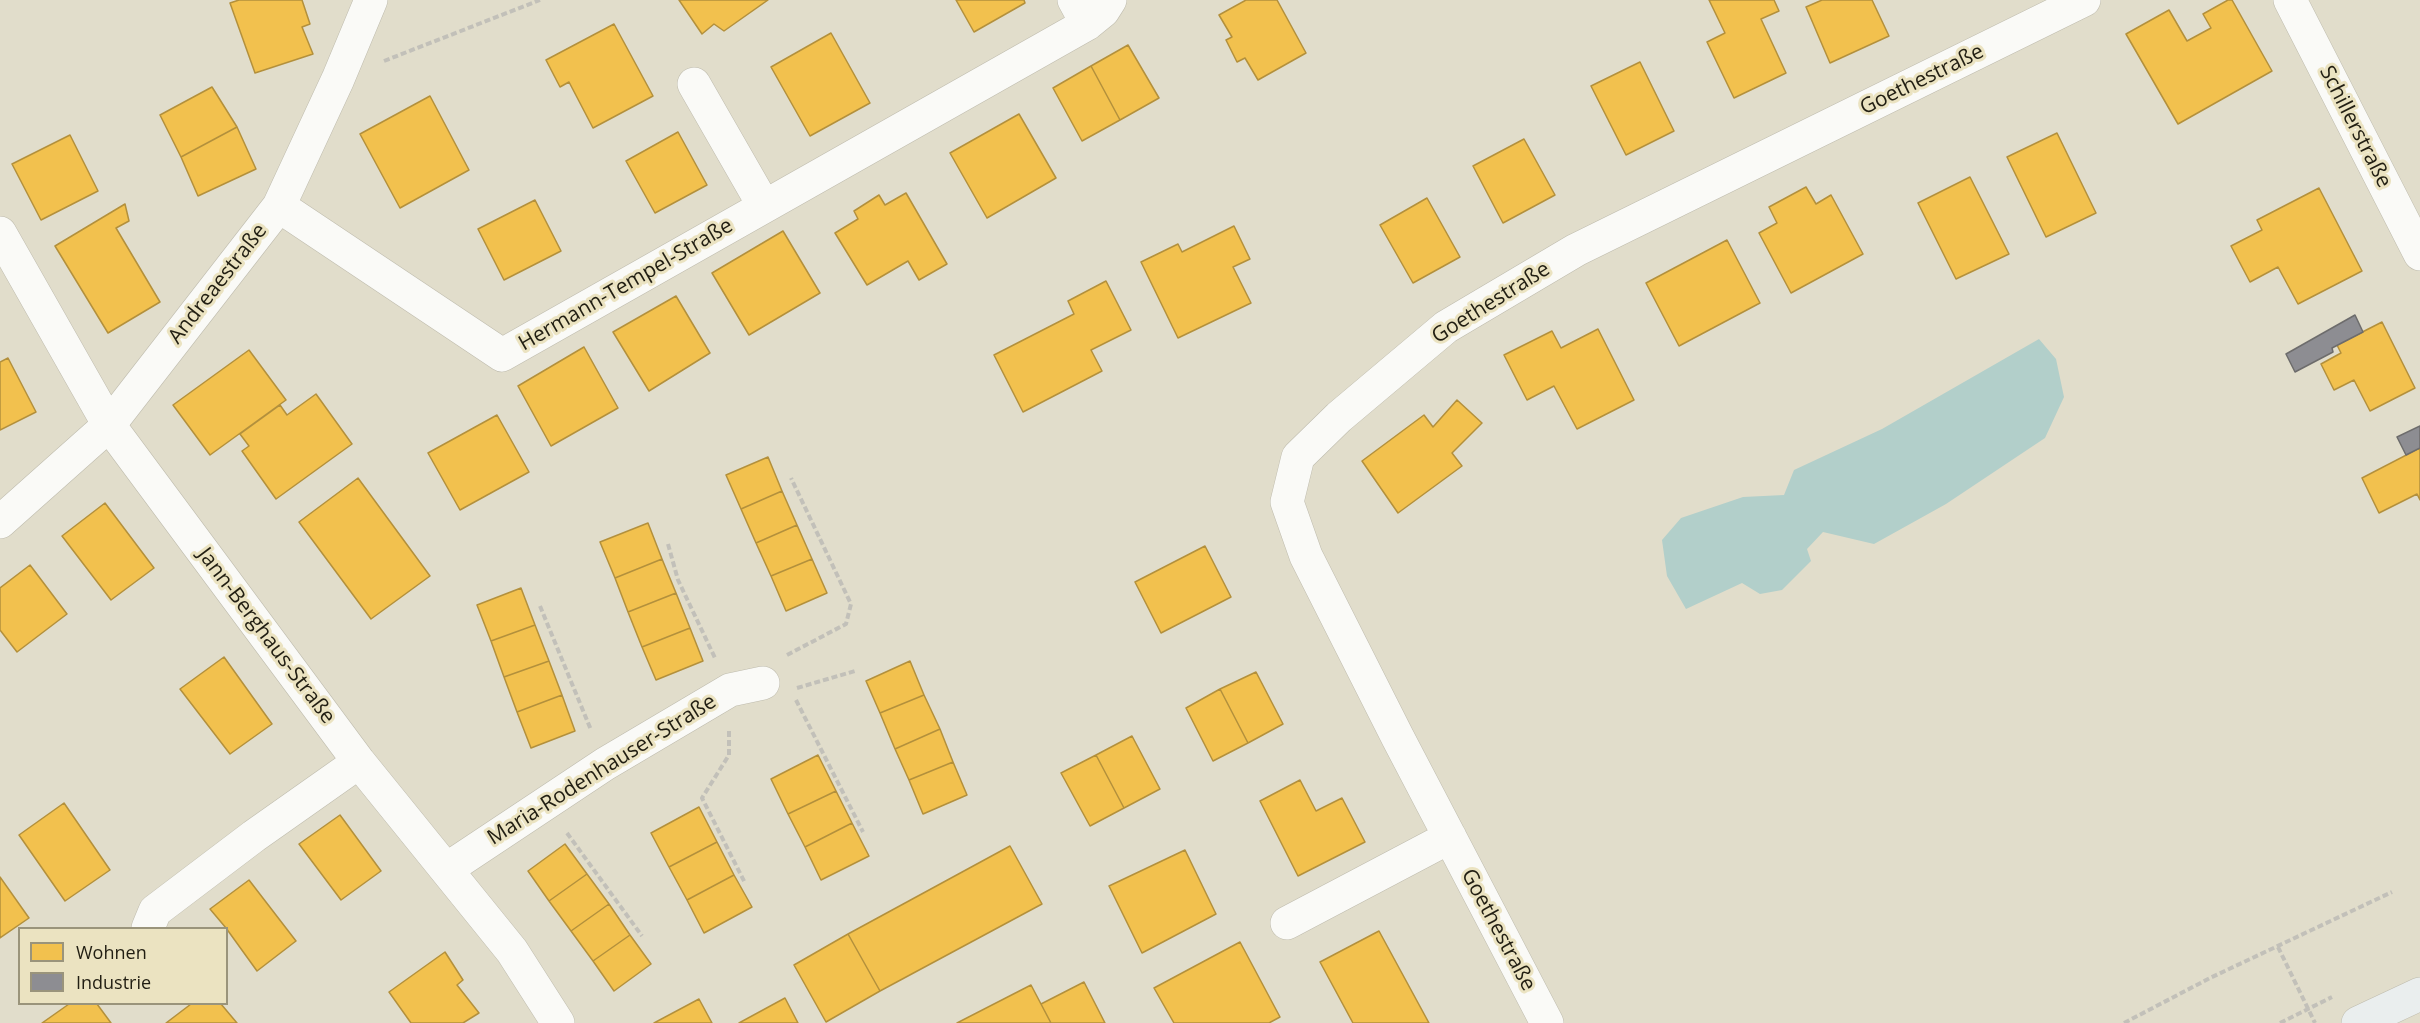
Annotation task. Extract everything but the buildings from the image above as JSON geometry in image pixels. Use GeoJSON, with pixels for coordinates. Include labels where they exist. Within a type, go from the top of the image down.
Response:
{"type":"FeatureCollection","features":[{"type":"Feature","properties":{"kind":"street","name":"Andreaestraße"},"geometry":{"type":"LineString","coordinates":[[0,522],[109,425],[279,206],[338,79],[371,0]]}},
{"type":"Feature","properties":{"kind":"street","name":"Hermann-Tempel-Straße"},"geometry":{"type":"LineString","coordinates":[[279,206],[502,355],[764,206],[1080,12],[1103,11],[1110,0]]}},
{"type":"Feature","properties":{"kind":"street","name":"Goethestraße"},"geometry":{"type":"LineString","coordinates":[[1547,1023],[1306,556],[1287,502],[1298,457],[1339,417],[1446,327],[1576,250],[2084,0]]}},
{"type":"Feature","properties":{"kind":"street","name":"Schillerstraße"},"geometry":{"type":"LineString","coordinates":[[2290,0],[2420,254]]}},
{"type":"Feature","properties":{"kind":"street"},"geometry":{"type":"LineString","coordinates":[[694,84],[764,206]]}},
{"type":"Feature","properties":{"kind":"street","name":"Jann-Berghaus-Straße"},"geometry":{"type":"LineString","coordinates":[[0,232],[109,425],[359,762],[512,951],[558,1023]]}},
{"type":"Feature","properties":{"kind":"street","name":"Maria-Rodenhauser-Straße"},"geometry":{"type":"LineString","coordinates":[[447,869],[605,764],[730,690],[763,683]]}},
{"type":"Feature","properties":{"kind":"street"},"geometry":{"type":"LineString","coordinates":[[148,927],[156,911],[254,836],[359,762]]}},
{"type":"Feature","properties":{"kind":"street"},"geometry":{"type":"LineString","coordinates":[[1287,923],[1449,837]]}},
{"type":"Feature","properties":{"kind":"street"},"geometry":{"type":"LineString","coordinates":[[2358,1023],[2420,994]]}},
{"type":"Feature","properties":{"kind":"path"},"geometry":{"type":"LineString","coordinates":[[338,79],[540,0]]}},
{"type":"Feature","properties":{"kind":"path"},"geometry":{"type":"LineString","coordinates":[[763,683],[788,654],[846,624],[850,604],[791,478]]}},
{"type":"Feature","properties":{"kind":"path"},"geometry":{"type":"LineString","coordinates":[[540,606],[605,764]]}},
{"type":"Feature","properties":{"kind":"path"},"geometry":{"type":"LineString","coordinates":[[855,671],[791,690],[863,832]]}},
{"type":"Feature","properties":{"kind":"path"},"geometry":{"type":"LineString","coordinates":[[546,803],[642,936]]}},
{"type":"Feature","properties":{"kind":"path"},"geometry":{"type":"LineString","coordinates":[[2124,1023],[2210,978],[2392,892]]}},
{"type":"Feature","properties":{"kind":"path"},"geometry":{"type":"LineString","coordinates":[[2278,947],[2315,1023]]}},
{"type":"Feature","properties":{"kind":"water"},"geometry":{"type":"Polygon","coordinates":[[[2039,339],[2056,359],[2064,397],[2045,438],[1946,504],[1874,544],[1823,532],[1807,549],[1811,561],[1782,590],[1760,594],[1742,583],[1686,609],[1667,576],[1662,540],[1681,518],[1743,497],[1784,495],[1794,470],[1882,429],[2039,339]]]}}]}
